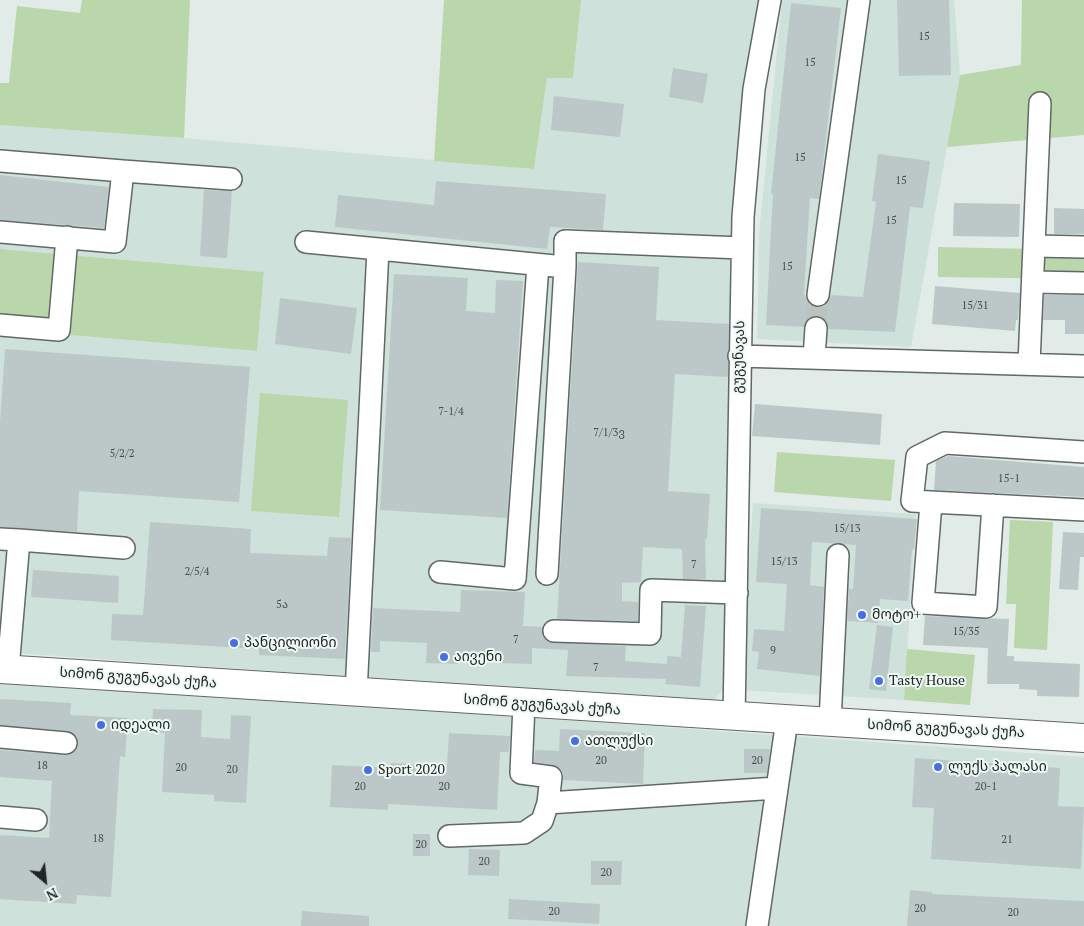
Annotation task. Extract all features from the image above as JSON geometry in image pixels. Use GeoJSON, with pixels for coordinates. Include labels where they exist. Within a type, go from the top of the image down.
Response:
{"type":"FeatureCollection","features":[{"type":"Feature","properties":{"kind":"main road","name":"სიმონ გუგუნავას ქუჩა"},"geometry":{"type":"LineString","coordinates":[[4,669],[524,704],[1084,738]]}},
{"type":"Feature","properties":{"kind":"street","name":"გუგუნავას"},"geometry":{"type":"LineString","coordinates":[[734,717],[742,248],[754,89],[770,0]]}},
{"type":"Feature","properties":{"kind":"street"},"geometry":{"type":"LineString","coordinates":[[818,295],[858,0]]}},
{"type":"Feature","properties":{"kind":"street"},"geometry":{"type":"LineString","coordinates":[[1029,364],[1040,103]]}},
{"type":"Feature","properties":{"kind":"street"},"geometry":{"type":"LineString","coordinates":[[0,161],[231,179]]}},
{"type":"Feature","properties":{"kind":"street"},"geometry":{"type":"LineString","coordinates":[[0,232],[115,242],[124,171]]}},
{"type":"Feature","properties":{"kind":"street"},"geometry":{"type":"LineString","coordinates":[[0,325],[58,330],[67,237]]}},
{"type":"Feature","properties":{"kind":"street"},"geometry":{"type":"LineString","coordinates":[[547,574],[565,241],[742,248]]}},
{"type":"Feature","properties":{"kind":"street"},"geometry":{"type":"LineString","coordinates":[[306,242],[564,267]]}},
{"type":"Feature","properties":{"kind":"street"},"geometry":{"type":"LineString","coordinates":[[1034,246],[1084,247]]}},
{"type":"Feature","properties":{"kind":"street"},"geometry":{"type":"LineString","coordinates":[[356,693],[378,249]]}},
{"type":"Feature","properties":{"kind":"street"},"geometry":{"type":"LineString","coordinates":[[440,572],[515,579],[538,264]]}},
{"type":"Feature","properties":{"kind":"street"},"geometry":{"type":"LineString","coordinates":[[1033,282],[1084,283]]}},
{"type":"Feature","properties":{"kind":"street"},"geometry":{"type":"LineString","coordinates":[[814,358],[816,328]]}},
{"type":"Feature","properties":{"kind":"street"},"geometry":{"type":"LineString","coordinates":[[739,356],[1084,366]]}},
{"type":"Feature","properties":{"kind":"street"},"geometry":{"type":"LineString","coordinates":[[1084,452],[945,443],[917,457],[912,501],[1084,510]]}},
{"type":"Feature","properties":{"kind":"street"},"geometry":{"type":"LineString","coordinates":[[931,503],[923,603],[986,607],[993,506]]}},
{"type":"Feature","properties":{"kind":"street"},"geometry":{"type":"LineString","coordinates":[[4,669],[10,539],[124,548]]}},
{"type":"Feature","properties":{"kind":"street"},"geometry":{"type":"LineString","coordinates":[[830,722],[838,555]]}},
{"type":"Feature","properties":{"kind":"street"},"geometry":{"type":"LineString","coordinates":[[554,631],[650,634],[651,590],[737,593]]}},
{"type":"Feature","properties":{"kind":"street"},"geometry":{"type":"LineString","coordinates":[[449,836],[524,833],[542,821],[548,803],[551,777],[521,774],[524,704]]}},
{"type":"Feature","properties":{"kind":"street"},"geometry":{"type":"LineString","coordinates":[[757,926],[787,720]]}},
{"type":"Feature","properties":{"kind":"street"},"geometry":{"type":"LineString","coordinates":[[0,737],[66,742]]}},
{"type":"Feature","properties":{"kind":"street"},"geometry":{"type":"LineString","coordinates":[[548,803],[777,788]]}},
{"type":"Feature","properties":{"kind":"street"},"geometry":{"type":"LineString","coordinates":[[0,817],[36,820]]}},
{"type":"Feature","properties":{"kind":"shaded area"},"geometry":{"type":"Polygon","coordinates":[[[581,0],[758,0],[760,8],[736,167],[732,273],[724,687],[713,702],[0,652],[0,329],[257,351],[264,272],[0,249],[0,125],[184,138],[534,169],[547,78],[573,78],[581,0]]]}},
{"type":"Feature","properties":{"kind":"shaded area"},"geometry":{"type":"Polygon","coordinates":[[[782,0],[954,0],[960,75],[911,347],[757,339],[759,234],[782,0]]]}},
{"type":"Feature","properties":{"kind":"shaded area"},"geometry":{"type":"Polygon","coordinates":[[[753,503],[916,514],[904,700],[740,690],[753,503]]]}},
{"type":"Feature","properties":{"kind":"shaded area"},"geometry":{"type":"Polygon","coordinates":[[[0,680],[1084,757],[1084,926],[0,926],[0,680]]]}},
{"type":"Feature","properties":{"kind":"green space"},"geometry":{"type":"Polygon","coordinates":[[[82,0],[190,0],[184,138],[0,125],[0,83],[9,83],[17,6],[80,13],[82,0]]]}},
{"type":"Feature","properties":{"kind":"green space"},"geometry":{"type":"Polygon","coordinates":[[[444,0],[581,0],[573,78],[547,78],[534,169],[434,161],[444,0]]]}},
{"type":"Feature","properties":{"kind":"green space"},"geometry":{"type":"Polygon","coordinates":[[[1022,0],[1084,0],[1084,135],[947,147],[960,75],[1021,65],[1022,0]]]}},
{"type":"Feature","properties":{"kind":"green space"},"geometry":{"type":"Polygon","coordinates":[[[938,247],[1084,250],[1084,279],[938,277],[938,247]]]}},
{"type":"Feature","properties":{"kind":"green space"},"geometry":{"type":"Polygon","coordinates":[[[0,249],[264,272],[257,351],[0,329],[0,249]]]}},
{"type":"Feature","properties":{"kind":"green space"},"geometry":{"type":"Polygon","coordinates":[[[260,393],[348,400],[339,517],[251,511],[260,393]]]}},
{"type":"Feature","properties":{"kind":"green space"},"geometry":{"type":"Polygon","coordinates":[[[777,452],[895,460],[891,501],[774,492],[777,452]]]}},
{"type":"Feature","properties":{"kind":"green space"},"geometry":{"type":"Polygon","coordinates":[[[1010,520],[1053,522],[1047,650],[1014,648],[1016,604],[1006,604],[1010,520]]]}},
{"type":"Feature","properties":{"kind":"green space"},"geometry":{"type":"Polygon","coordinates":[[[907,649],[975,655],[970,705],[904,700],[907,649]]]}},
{"type":"Feature","properties":{"kind":"building"},"geometry":{"type":"Polygon","coordinates":[[[897,0],[949,0],[951,75],[899,76],[897,0]]]}},
{"type":"Feature","properties":{"kind":"building"},"geometry":{"type":"Polygon","coordinates":[[[791,3],[841,8],[819,199],[810,198],[804,294],[810,305],[823,306],[828,302],[831,295],[863,297],[876,202],[872,201],[878,154],[930,161],[923,208],[910,207],[895,332],[828,329],[823,318],[816,316],[806,321],[804,327],[766,325],[773,194],[771,194],[791,3]]]}},
{"type":"Feature","properties":{"kind":"building"},"geometry":{"type":"Polygon","coordinates":[[[673,68],[708,74],[703,103],[669,97],[673,68]]]}},
{"type":"Feature","properties":{"kind":"building"},"geometry":{"type":"Polygon","coordinates":[[[554,96],[624,104],[620,137],[551,130],[554,96]]]}},
{"type":"Feature","properties":{"kind":"building"},"geometry":{"type":"Polygon","coordinates":[[[0,175],[109,187],[104,228],[0,220],[0,175]]]}},
{"type":"Feature","properties":{"kind":"building"},"geometry":{"type":"Polygon","coordinates":[[[436,181],[606,194],[603,230],[550,227],[547,249],[335,227],[338,195],[434,205],[436,181]]]}},
{"type":"Feature","properties":{"kind":"building"},"geometry":{"type":"Polygon","coordinates":[[[204,190],[232,191],[227,258],[200,256],[204,190]]]}},
{"type":"Feature","properties":{"kind":"building"},"geometry":{"type":"Polygon","coordinates":[[[954,203],[1020,204],[1019,237],[953,236],[954,203]]]}},
{"type":"Feature","properties":{"kind":"building"},"geometry":{"type":"Polygon","coordinates":[[[1054,208],[1084,209],[1084,234],[1054,234],[1054,208]]]}},
{"type":"Feature","properties":{"kind":"building"},"geometry":{"type":"Polygon","coordinates":[[[578,262],[659,267],[656,320],[729,324],[728,377],[675,374],[668,491],[710,494],[707,539],[705,539],[706,579],[683,579],[682,549],[643,547],[641,582],[622,583],[622,601],[638,602],[638,621],[557,619],[578,262]]]}},
{"type":"Feature","properties":{"kind":"building"},"geometry":{"type":"Polygon","coordinates":[[[394,274],[468,278],[466,311],[495,313],[496,280],[523,281],[507,518],[380,510],[394,274]]]}},
{"type":"Feature","properties":{"kind":"building"},"geometry":{"type":"Polygon","coordinates":[[[935,286],[1020,293],[1018,320],[1016,320],[1015,331],[932,324],[935,286]]]}},
{"type":"Feature","properties":{"kind":"building"},"geometry":{"type":"Polygon","coordinates":[[[1044,295],[1084,295],[1084,334],[1065,334],[1065,320],[1043,320],[1044,295]]]}},
{"type":"Feature","properties":{"kind":"building"},"geometry":{"type":"Polygon","coordinates":[[[280,298],[357,308],[351,354],[275,344],[280,298]]]}},
{"type":"Feature","properties":{"kind":"building"},"geometry":{"type":"Polygon","coordinates":[[[5,349],[250,367],[239,502],[79,491],[77,532],[0,527],[0,422],[5,349]]]}},
{"type":"Feature","properties":{"kind":"building"},"geometry":{"type":"Polygon","coordinates":[[[755,404],[882,414],[880,445],[752,436],[755,404]]]}},
{"type":"Feature","properties":{"kind":"building"},"geometry":{"type":"Polygon","coordinates":[[[948,456],[1084,467],[1084,497],[934,490],[936,461],[948,456]]]}},
{"type":"Feature","properties":{"kind":"building"},"geometry":{"type":"Polygon","coordinates":[[[761,508],[917,519],[914,550],[912,549],[908,601],[880,599],[878,623],[847,621],[849,589],[853,589],[856,545],[812,542],[810,585],[824,587],[820,676],[757,669],[759,652],[752,651],[754,629],[784,631],[787,584],[756,582],[761,508]]]}},
{"type":"Feature","properties":{"kind":"building"},"geometry":{"type":"Polygon","coordinates":[[[150,522],[251,529],[250,553],[327,556],[329,537],[351,538],[345,659],[259,655],[259,649],[111,640],[112,614],[143,615],[150,522]]]}},
{"type":"Feature","properties":{"kind":"building"},"geometry":{"type":"Polygon","coordinates":[[[1063,532],[1084,533],[1084,557],[1080,557],[1078,590],[1059,589],[1063,532]]]}},
{"type":"Feature","properties":{"kind":"building"},"geometry":{"type":"Polygon","coordinates":[[[33,570],[119,576],[118,603],[31,597],[33,570]]]}},
{"type":"Feature","properties":{"kind":"building"},"geometry":{"type":"Polygon","coordinates":[[[461,590],[525,592],[523,626],[543,627],[543,636],[548,642],[626,646],[625,661],[667,664],[667,656],[681,657],[685,605],[706,606],[700,687],[665,684],[666,679],[566,676],[568,650],[532,648],[532,664],[498,663],[498,657],[458,655],[458,664],[426,663],[427,643],[380,641],[380,652],[371,652],[373,608],[460,612],[461,590]]]}},
{"type":"Feature","properties":{"kind":"building"},"geometry":{"type":"Polygon","coordinates":[[[925,616],[1009,619],[1007,656],[1014,656],[1014,661],[1080,664],[1079,697],[1037,696],[1037,690],[1019,689],[1019,684],[987,684],[988,648],[923,645],[925,616]]]}},
{"type":"Feature","properties":{"kind":"building"},"geometry":{"type":"Polygon","coordinates":[[[877,625],[893,627],[886,691],[869,689],[877,625]]]}},
{"type":"Feature","properties":{"kind":"building"},"geometry":{"type":"Polygon","coordinates":[[[0,699],[71,703],[70,715],[128,718],[125,757],[120,756],[111,897],[77,895],[76,904],[0,899],[0,835],[49,838],[52,781],[0,777],[0,750],[65,755],[76,751],[78,744],[77,737],[68,731],[0,725],[0,699]]]}},
{"type":"Feature","properties":{"kind":"building"},"geometry":{"type":"Polygon","coordinates":[[[153,709],[202,710],[201,737],[230,739],[231,715],[251,716],[246,803],[214,801],[214,795],[162,792],[165,733],[152,732],[153,709]]]}},
{"type":"Feature","properties":{"kind":"building"},"geometry":{"type":"Polygon","coordinates":[[[560,729],[645,733],[643,784],[563,780],[563,773],[558,767],[534,762],[535,750],[559,751],[560,729]]]}},
{"type":"Feature","properties":{"kind":"building"},"geometry":{"type":"Polygon","coordinates":[[[449,733],[510,736],[509,752],[500,752],[497,810],[388,804],[388,810],[330,807],[332,765],[390,768],[391,763],[447,766],[449,733]]]}},
{"type":"Feature","properties":{"kind":"building"},"geometry":{"type":"Polygon","coordinates":[[[744,749],[770,749],[767,773],[744,773],[744,749]]]}},
{"type":"Feature","properties":{"kind":"building"},"geometry":{"type":"Polygon","coordinates":[[[915,758],[1060,768],[1058,806],[1084,807],[1081,869],[931,859],[934,808],[912,807],[915,758]]]}},
{"type":"Feature","properties":{"kind":"building"},"geometry":{"type":"Polygon","coordinates":[[[413,834],[430,834],[430,856],[413,856],[413,834]]]}},
{"type":"Feature","properties":{"kind":"building"},"geometry":{"type":"Polygon","coordinates":[[[469,849],[500,850],[499,876],[468,875],[469,849]]]}},
{"type":"Feature","properties":{"kind":"building"},"geometry":{"type":"Polygon","coordinates":[[[591,861],[622,861],[621,885],[591,885],[591,861]]]}},
{"type":"Feature","properties":{"kind":"building"},"geometry":{"type":"Polygon","coordinates":[[[910,890],[932,892],[932,894],[1084,901],[1084,926],[907,926],[910,890]]]}},
{"type":"Feature","properties":{"kind":"building"},"geometry":{"type":"Polygon","coordinates":[[[509,899],[600,904],[599,924],[508,919],[509,899]]]}},
{"type":"Feature","properties":{"kind":"building"},"geometry":{"type":"Polygon","coordinates":[[[302,911],[369,916],[369,926],[301,926],[302,911]]]}},
{"type":"Feature","properties":{"kind":"tunnel"},"geometry":{"type":"LineString","coordinates":[[816,328],[818,295]]}},
{"type":"Feature","properties":{"kind":"place","name":"მოტო+"},"geometry":{"type":"Point","coordinates":[862,615]}},
{"type":"Feature","properties":{"kind":"place","name":"პანცილიონი"},"geometry":{"type":"Point","coordinates":[234,643]}},
{"type":"Feature","properties":{"kind":"place","name":"აივენი"},"geometry":{"type":"Point","coordinates":[444,657]}},
{"type":"Feature","properties":{"kind":"place","name":"Tasty House"},"geometry":{"type":"Point","coordinates":[879,681]}},
{"type":"Feature","properties":{"kind":"place","name":"იდეალი"},"geometry":{"type":"Point","coordinates":[101,725]}},
{"type":"Feature","properties":{"kind":"place","name":"ათლუქსი"},"geometry":{"type":"Point","coordinates":[575,741]}},
{"type":"Feature","properties":{"kind":"place","name":"ლუქს პალასი"},"geometry":{"type":"Point","coordinates":[938,767]}},
{"type":"Feature","properties":{"kind":"place","name":"Sport 2020"},"geometry":{"type":"Point","coordinates":[368,770]}}]}
